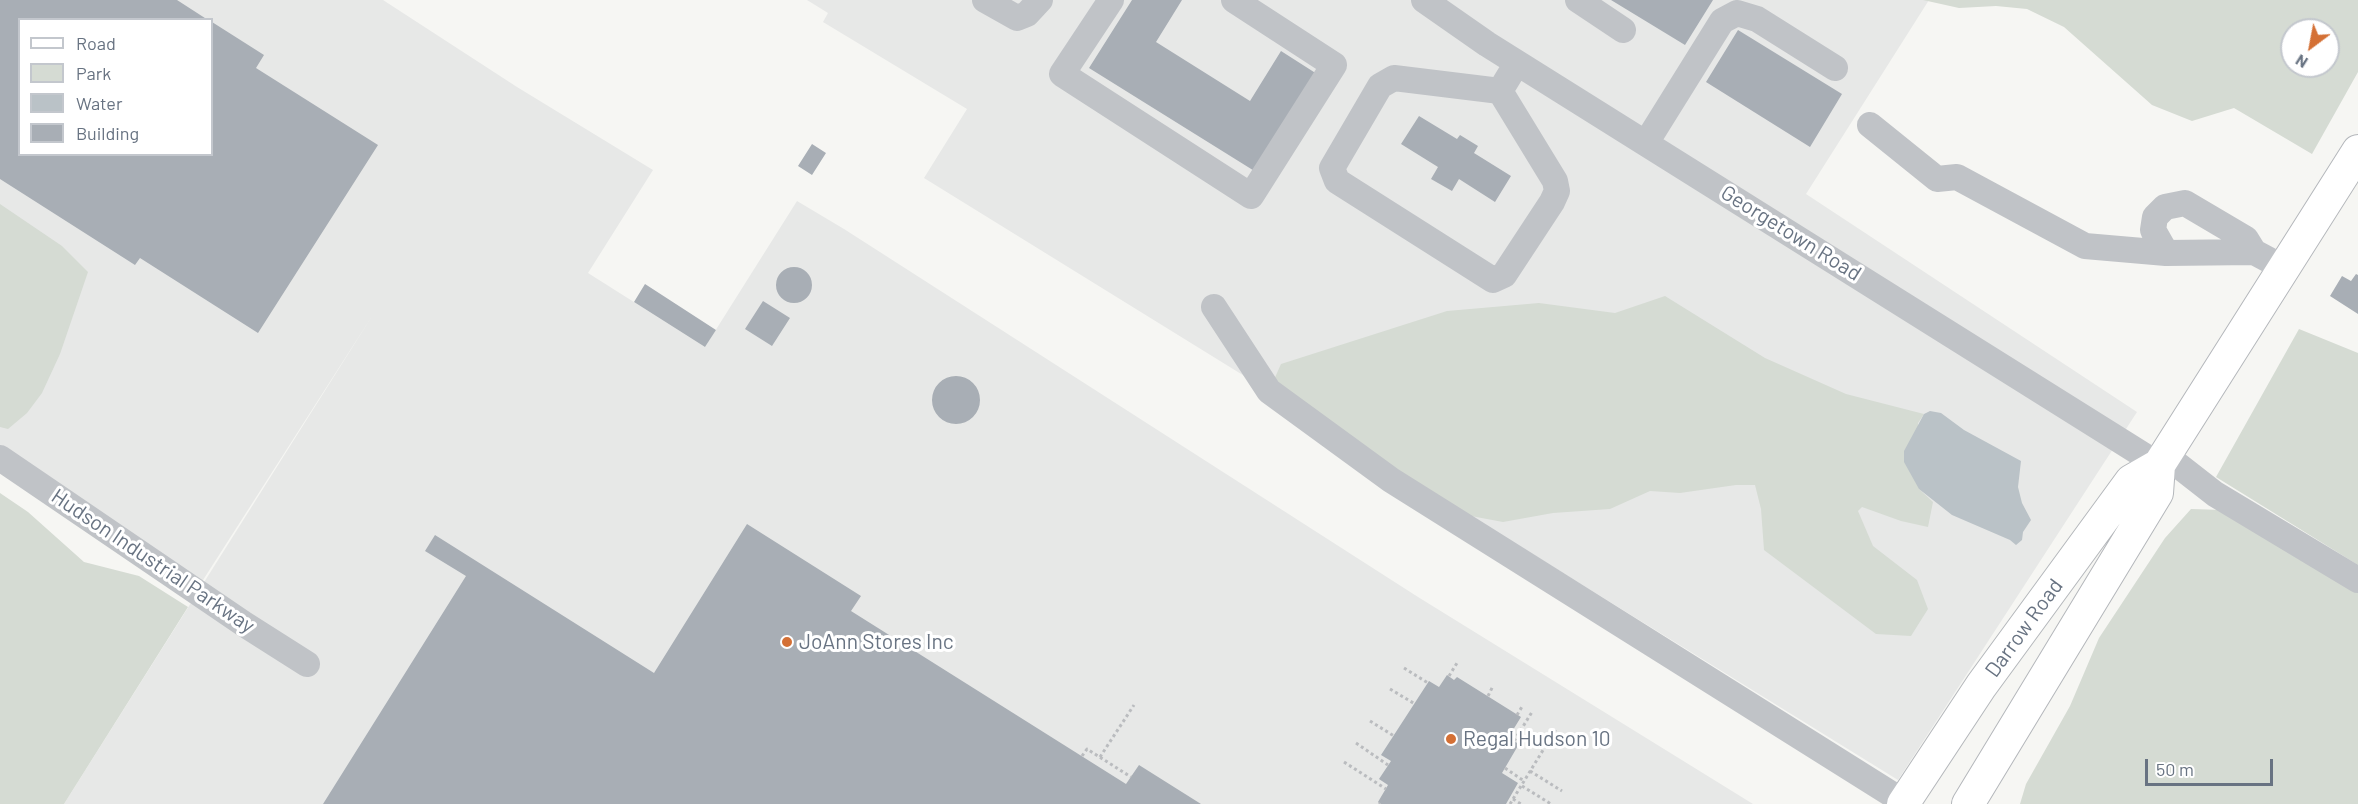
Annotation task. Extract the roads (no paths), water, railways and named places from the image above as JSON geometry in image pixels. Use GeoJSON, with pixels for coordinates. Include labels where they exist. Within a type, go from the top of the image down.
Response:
{"type":"FeatureCollection","features":[{"type":"Feature","properties":{"kind":"main road","name":"Darrow Road"},"geometry":{"type":"LineString","coordinates":[[1907,802],[1981,686],[2131,481],[2162,460],[2358,151]]}},
{"type":"Feature","properties":{"kind":"main road","name":"Darrow Road"},"geometry":{"type":"LineString","coordinates":[[1968,804],[2157,493],[2162,460]]}},
{"type":"Feature","properties":{"kind":"street"},"geometry":{"type":"LineString","coordinates":[[985,0],[1017,18],[1027,14],[1040,0]]}},
{"type":"Feature","properties":{"kind":"street"},"geometry":{"type":"LineString","coordinates":[[1110,0],[1062,74],[1251,196],[1334,65],[1240,1]]}},
{"type":"Feature","properties":{"kind":"street"},"geometry":{"type":"LineString","coordinates":[[1578,0],[1623,30]]}},
{"type":"Feature","properties":{"kind":"street","name":"Georgetown Road"},"geometry":{"type":"LineString","coordinates":[[1430,2],[1517,63],[2358,580]]}},
{"type":"Feature","properties":{"kind":"street"},"geometry":{"type":"LineString","coordinates":[[1646,143],[1722,21],[1737,13],[1757,19],[1835,68]]}},
{"type":"Feature","properties":{"kind":"street"},"geometry":{"type":"LineString","coordinates":[[1500,91],[1517,63]]}},
{"type":"Feature","properties":{"kind":"street"},"geometry":{"type":"LineString","coordinates":[[1394,78],[1500,91],[1555,181],[1557,191],[1504,275],[1493,280],[1336,181],[1332,168],[1380,86],[1394,78]]}},
{"type":"Feature","properties":{"kind":"street"},"geometry":{"type":"LineString","coordinates":[[1870,125],[1937,179],[1957,177],[2085,246],[2166,253],[2254,252],[2284,268]]}},
{"type":"Feature","properties":{"kind":"street"},"geometry":{"type":"LineString","coordinates":[[2166,253],[2153,230],[2155,217],[2165,207],[2185,203],[2246,239],[2254,252]]}},
{"type":"Feature","properties":{"kind":"street"},"geometry":{"type":"LineString","coordinates":[[1214,307],[1269,391],[1391,480],[1907,802]]}},
{"type":"Feature","properties":{"kind":"street","name":"Hudson Industrial Parkway"},"geometry":{"type":"LineString","coordinates":[[0,458],[244,624],[307,664]]}},
{"type":"Feature","properties":{"kind":"water"},"geometry":{"type":"Polygon","coordinates":[[[1930,411],[1941,413],[1964,430],[2021,461],[2018,487],[2022,503],[2031,520],[2023,532],[2022,540],[2016,545],[2010,540],[1952,515],[1919,489],[1904,462],[1904,451],[1924,414],[1930,411]]]}},
{"type":"Feature","properties":{"kind":"place","name":"JoAnn Stores Inc"},"geometry":{"type":"Point","coordinates":[787,642]}},
{"type":"Feature","properties":{"kind":"place","name":"Regal Hudson 10"},"geometry":{"type":"Point","coordinates":[1451,739]}}]}
